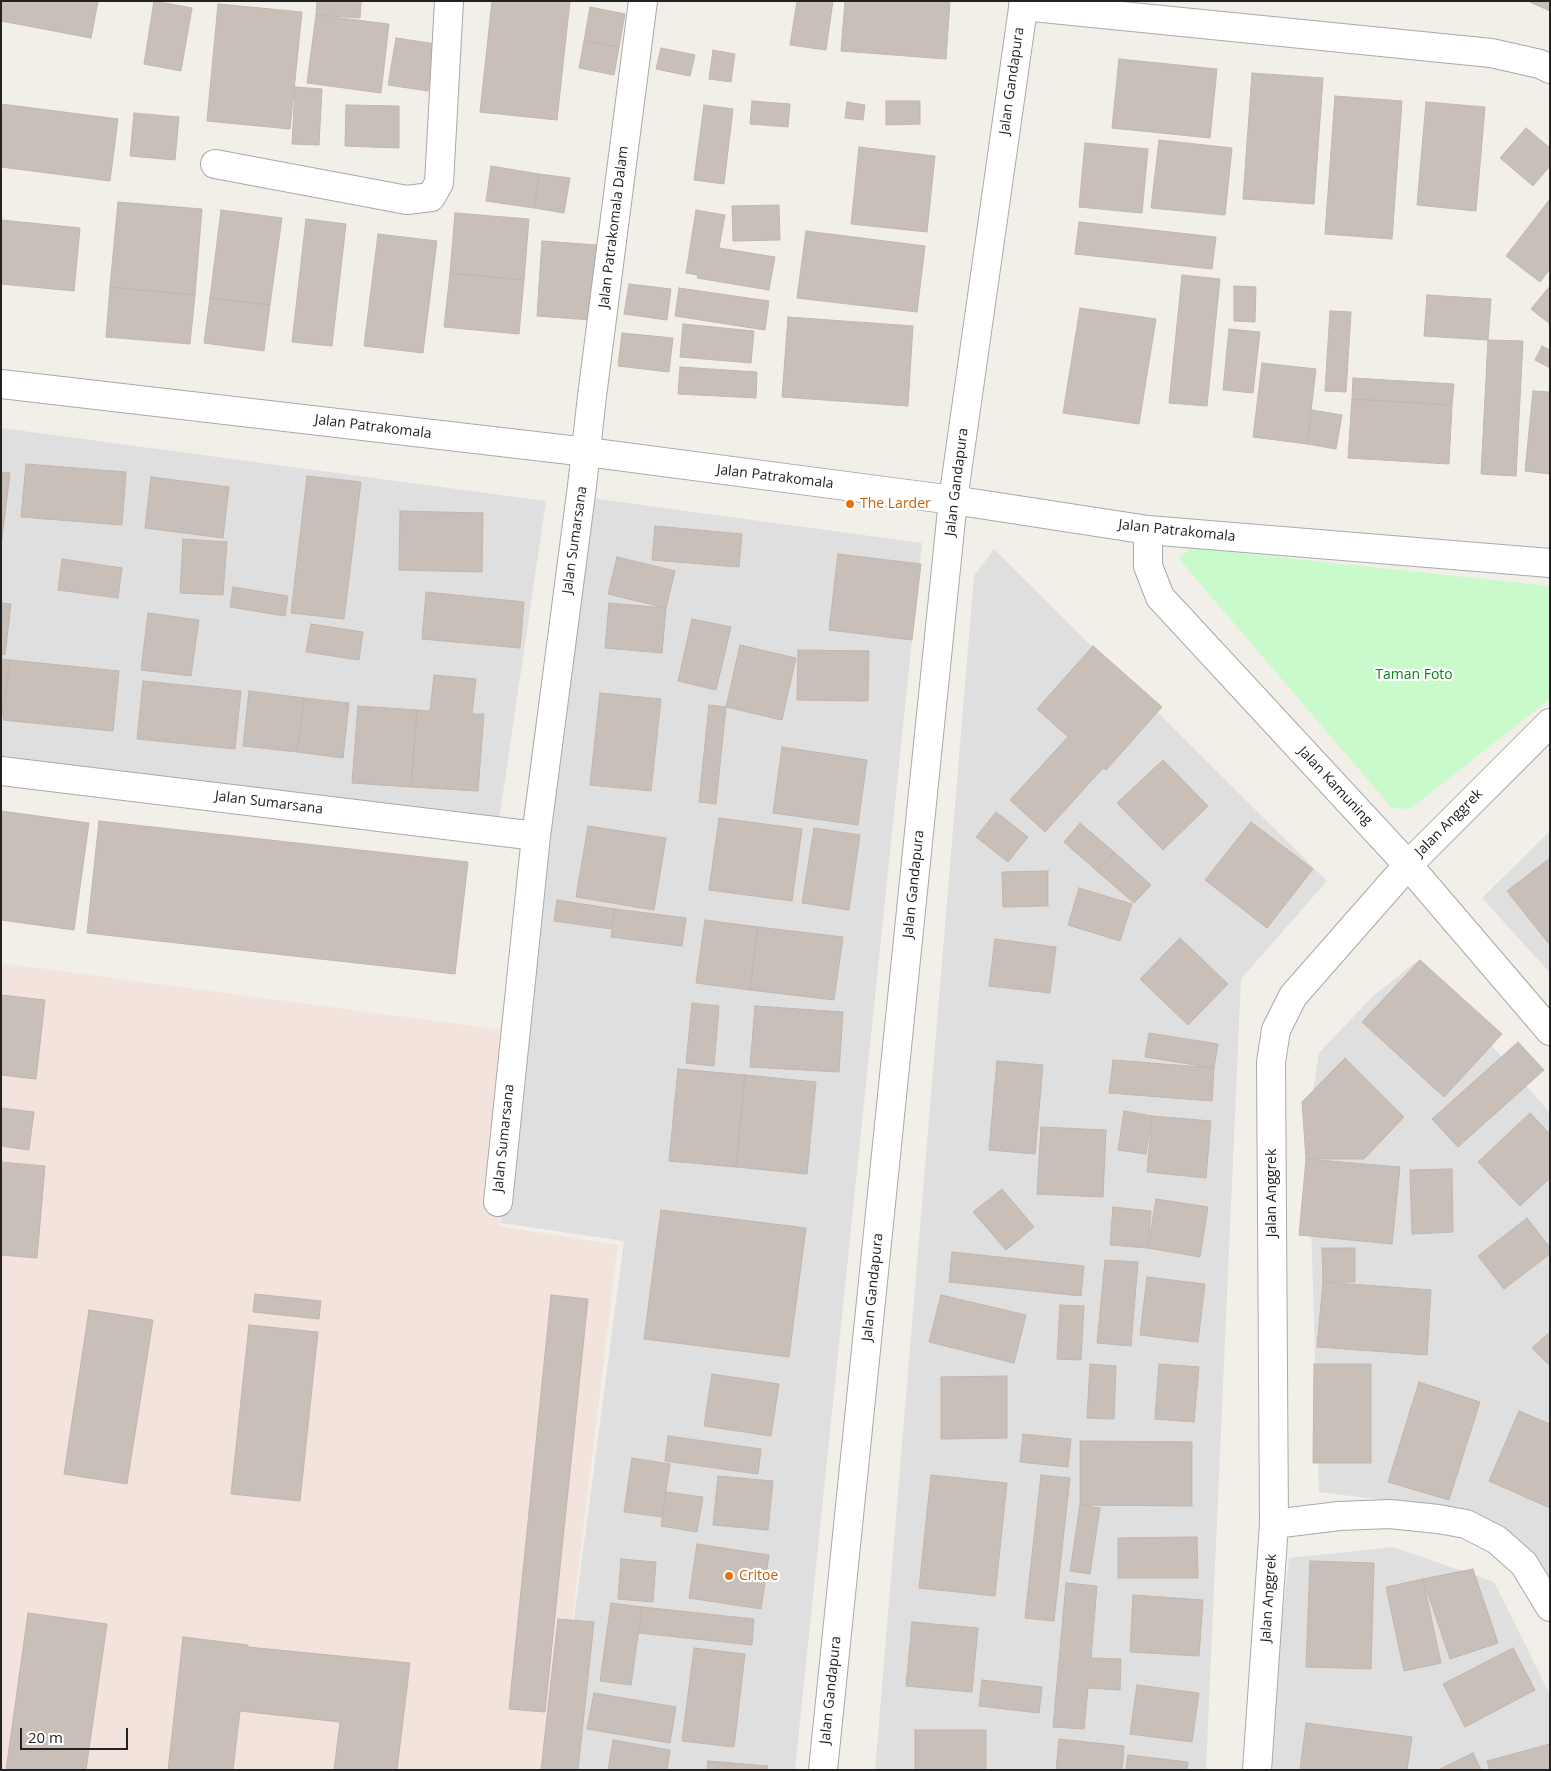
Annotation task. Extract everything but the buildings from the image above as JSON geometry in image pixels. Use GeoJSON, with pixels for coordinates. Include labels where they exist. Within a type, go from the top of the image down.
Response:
{"type":"FeatureCollection","features":[{"type":"Feature","properties":{"kind":"street"},"geometry":{"type":"LineString","coordinates":[[215,164],[407,200],[431,197],[439,183],[449,1]]}},
{"type":"Feature","properties":{"kind":"street","name":"Jalan Patrakomala Dalam"},"geometry":{"type":"LineString","coordinates":[[587,452],[592,396],[643,1]]}},
{"type":"Feature","properties":{"kind":"street"},"geometry":{"type":"LineString","coordinates":[[1023,4],[1491,53],[1540,64],[1550,69]]}},
{"type":"Feature","properties":{"kind":"street","name":"Jalan Gandapura"},"geometry":{"type":"LineString","coordinates":[[823,1770],[953,500],[1023,4]]}},
{"type":"Feature","properties":{"kind":"street","name":"Jalan Patrakomala"},"geometry":{"type":"LineString","coordinates":[[1,384],[587,452],[953,500],[1148,530],[1550,563]]}},
{"type":"Feature","properties":{"kind":"street","name":"Jalan Sumarsana"},"geometry":{"type":"LineString","coordinates":[[498,1202],[536,836],[587,452]]}},
{"type":"Feature","properties":{"kind":"street","name":"Jalan Kamuning"},"geometry":{"type":"LineString","coordinates":[[1148,530],[1148,566],[1160,598],[1408,865],[1550,1031]]}},
{"type":"Feature","properties":{"kind":"street","name":"Jalan Anggrek"},"geometry":{"type":"LineString","coordinates":[[1257,1770],[1274,1524],[1271,1062],[1276,1030],[1293,996],[1408,865],[1550,723]]}},
{"type":"Feature","properties":{"kind":"street","name":"Jalan Sumarsana"},"geometry":{"type":"LineString","coordinates":[[1,771],[536,836]]}},
{"type":"Feature","properties":{"kind":"street"},"geometry":{"type":"LineString","coordinates":[[1274,1524],[1339,1516],[1390,1514],[1466,1524],[1497,1540],[1524,1564],[1550,1607]]}},
{"type":"Feature","properties":{"kind":"shaded area"},"geometry":{"type":"Polygon","coordinates":[[[1,428],[546,501],[497,834],[1,764],[1,428]]]}},
{"type":"Feature","properties":{"kind":"shaded area"},"geometry":{"type":"Polygon","coordinates":[[[583,497],[922,543],[795,1770],[554,1770],[624,1241],[501,1223],[583,497]]]}},
{"type":"Feature","properties":{"kind":"shaded area"},"geometry":{"type":"Polygon","coordinates":[[[994,549],[1327,881],[1241,979],[1206,1770],[875,1770],[974,576],[994,549]]]}},
{"type":"Feature","properties":{"kind":"shaded area"},"geometry":{"type":"Polygon","coordinates":[[[1550,831],[1550,973],[1482,898],[1550,831]]]}},
{"type":"Feature","properties":{"kind":"shaded area"},"geometry":{"type":"Polygon","coordinates":[[[1418,960],[1550,1113],[1550,1606],[1536,1578],[1430,1506],[1319,1492],[1308,1123],[1319,1053],[1372,997],[1418,960]]]}},
{"type":"Feature","properties":{"kind":"shaded area"},"geometry":{"type":"Polygon","coordinates":[[[1,963],[519,1032],[499,1226],[618,1245],[554,1770],[1,1770],[1,963]]]}},
{"type":"Feature","properties":{"kind":"shaded area"},"geometry":{"type":"Polygon","coordinates":[[[1393,1547],[1494,1582],[1550,1695],[1550,1770],[1265,1770],[1289,1558],[1393,1547]]]}},
{"type":"Feature","properties":{"kind":"green space","name":"Taman Foto"},"geometry":{"type":"Polygon","coordinates":[[[1191,548],[1550,586],[1550,699],[1410,809],[1392,808],[1179,559],[1191,548]]]}},
{"type":"Feature","properties":{"kind":"place","name":"The Larder"},"geometry":{"type":"Point","coordinates":[850,504]}},
{"type":"Feature","properties":{"kind":"place","name":"Critoe"},"geometry":{"type":"Point","coordinates":[729,1576]}}]}
